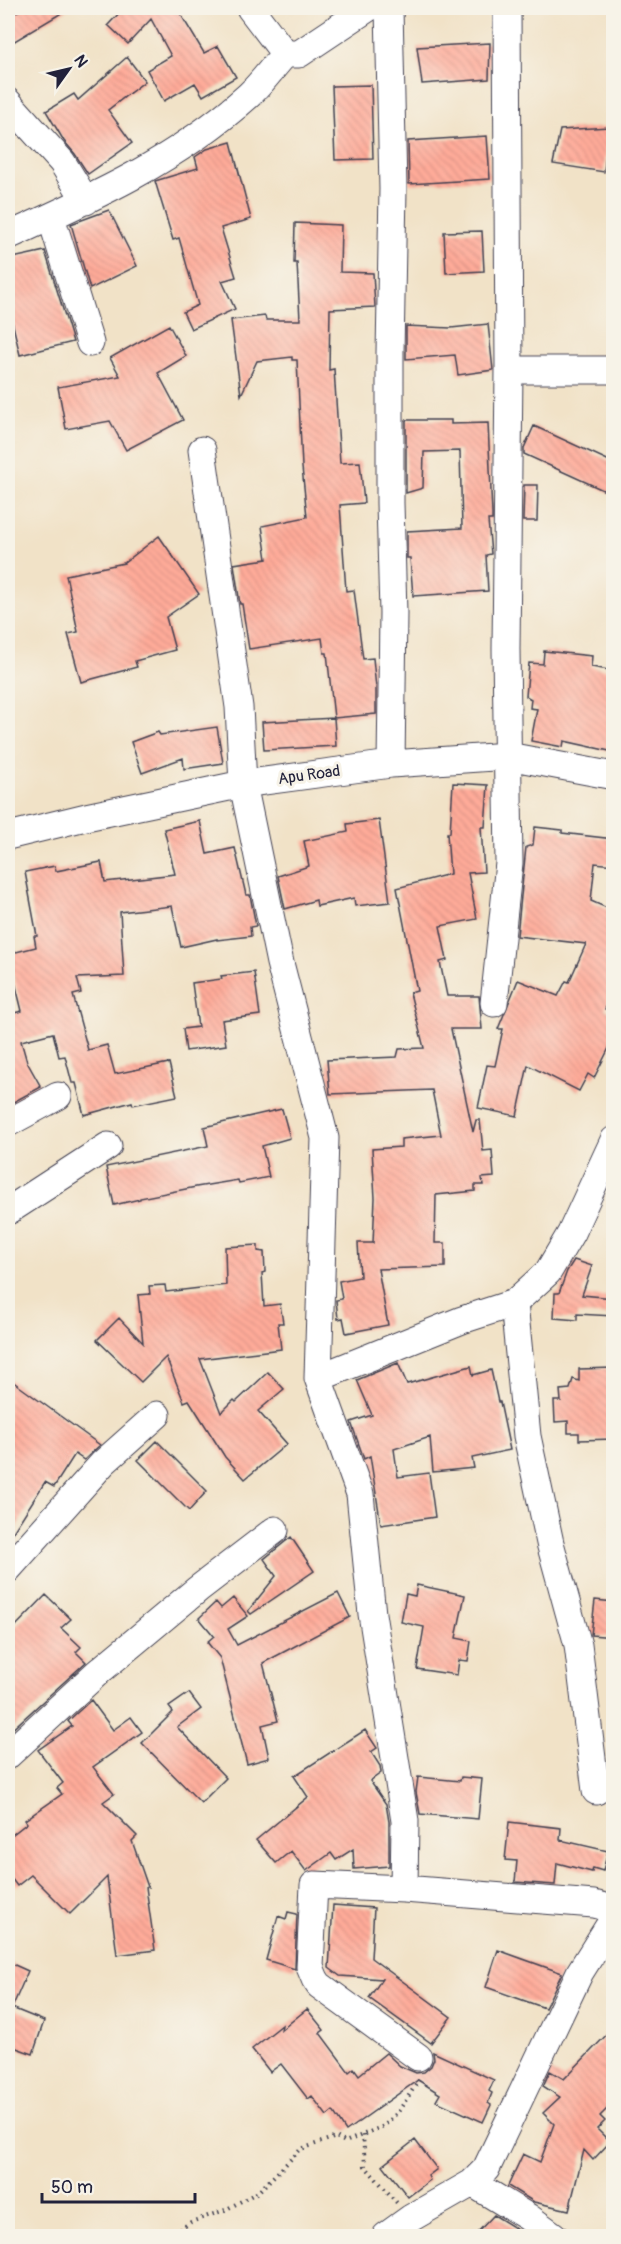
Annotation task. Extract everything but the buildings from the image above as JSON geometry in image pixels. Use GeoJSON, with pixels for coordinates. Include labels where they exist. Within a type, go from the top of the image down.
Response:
{"type":"FeatureCollection","features":[{"type":"Feature","properties":{"kind":"street"},"geometry":{"type":"LineString","coordinates":[[250,8],[285,54]]}},
{"type":"Feature","properties":{"kind":"street"},"geometry":{"type":"LineString","coordinates":[[8,236],[135,176],[205,130],[250,94],[285,54],[299,54],[331,35],[368,8]]}},
{"type":"Feature","properties":{"kind":"street"},"geometry":{"type":"LineString","coordinates":[[389,8],[393,189],[390,353],[393,613],[391,764]]}},
{"type":"Feature","properties":{"kind":"street"},"geometry":{"type":"LineString","coordinates":[[494,1003],[509,863],[506,495],[509,369],[507,8]]}},
{"type":"Feature","properties":{"kind":"street"},"geometry":{"type":"LineString","coordinates":[[8,102],[62,162],[86,201]]}},
{"type":"Feature","properties":{"kind":"street"},"geometry":{"type":"LineString","coordinates":[[51,217],[90,343]]}},
{"type":"Feature","properties":{"kind":"street"},"geometry":{"type":"LineString","coordinates":[[509,369],[614,370]]}},
{"type":"Feature","properties":{"kind":"street"},"geometry":{"type":"LineString","coordinates":[[202,450],[239,707],[243,784],[280,963],[325,1138],[318,1378],[360,1494],[372,1614],[405,1821],[404,1889]]}},
{"type":"Feature","properties":{"kind":"street","name":"Apu Road"},"geometry":{"type":"LineString","coordinates":[[8,836],[243,784],[391,764],[508,756],[614,777]]}},
{"type":"Feature","properties":{"kind":"street"},"geometry":{"type":"LineString","coordinates":[[8,1123],[58,1096]]}},
{"type":"Feature","properties":{"kind":"street"},"geometry":{"type":"LineString","coordinates":[[318,1378],[462,1320],[514,1303],[548,1272],[571,1233],[614,1140]]}},
{"type":"Feature","properties":{"kind":"street"},"geometry":{"type":"LineString","coordinates":[[8,1211],[108,1146]]}},
{"type":"Feature","properties":{"kind":"street"},"geometry":{"type":"LineString","coordinates":[[514,1303],[527,1436],[550,1543],[578,1645],[596,1791]]}},
{"type":"Feature","properties":{"kind":"street"},"geometry":{"type":"LineString","coordinates":[[8,1569],[103,1463],[157,1415]]}},
{"type":"Feature","properties":{"kind":"street"},"geometry":{"type":"LineString","coordinates":[[8,1755],[104,1668],[198,1589],[275,1530]]}},
{"type":"Feature","properties":{"kind":"street"},"geometry":{"type":"LineString","coordinates":[[418,2057],[319,1985],[310,1967],[314,1885],[404,1889],[594,1904],[614,1909]]}},
{"type":"Feature","properties":{"kind":"street"},"geometry":{"type":"LineString","coordinates":[[386,2236],[411,2218],[472,2183],[486,2169],[580,1972],[614,1918]]}},
{"type":"Feature","properties":{"kind":"street"},"geometry":{"type":"LineString","coordinates":[[472,2183],[528,2217],[554,2236]]}},
{"type":"Feature","properties":{"kind":"path"},"geometry":{"type":"LineString","coordinates":[[170,2236],[191,2222],[225,2210],[258,2192],[301,2149],[336,2137],[345,2142],[384,2126],[398,2112],[424,2071],[425,2065],[418,2057]]}},
{"type":"Feature","properties":{"kind":"path"},"geometry":{"type":"LineString","coordinates":[[363,2135],[365,2166],[411,2218]]}}]}
